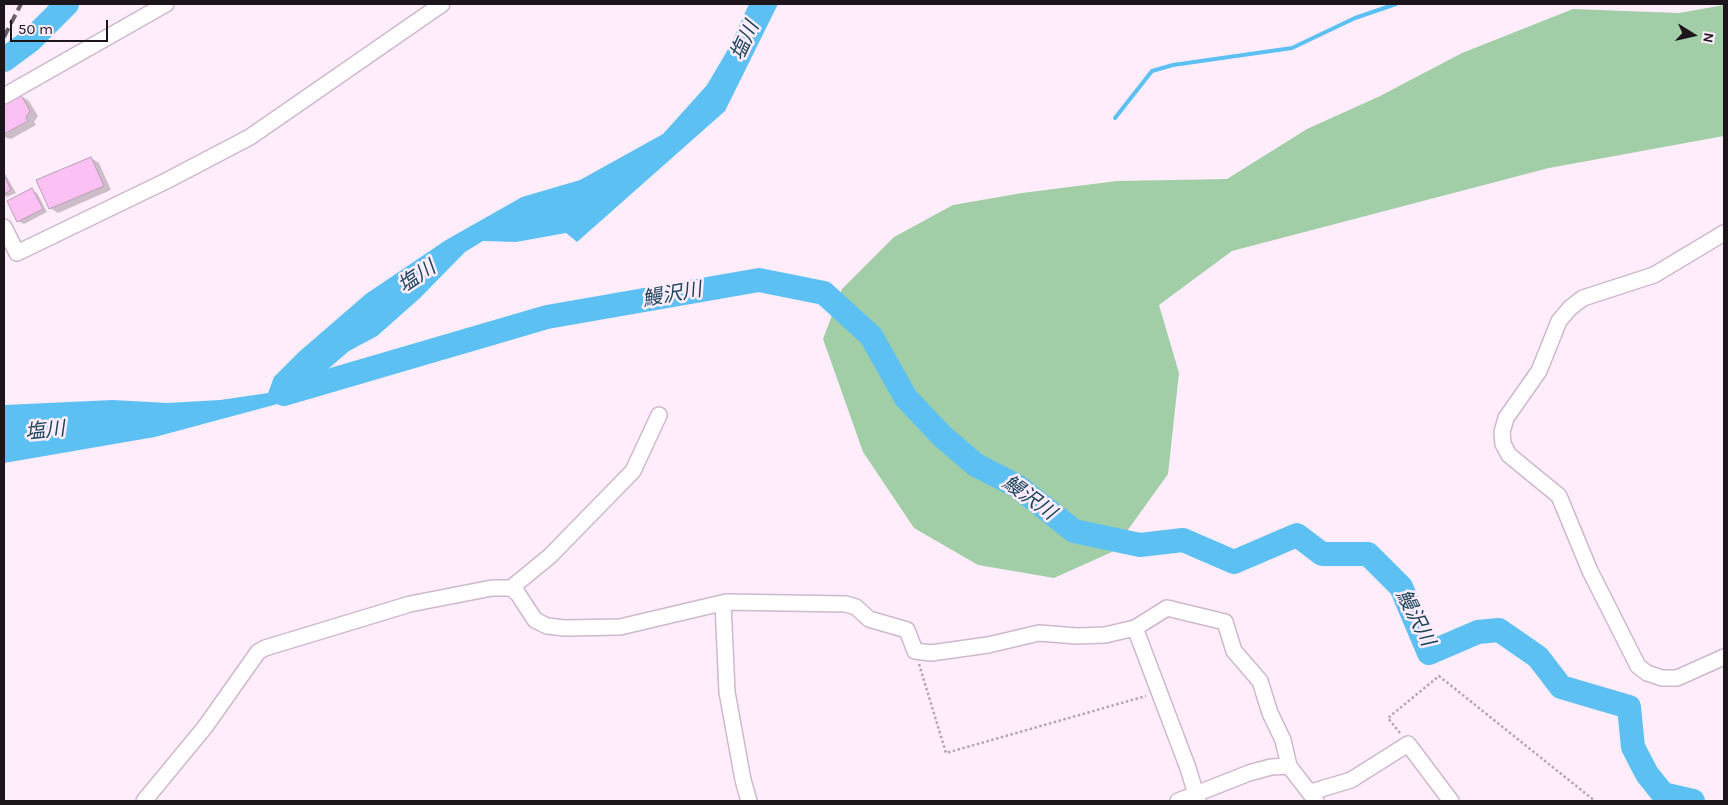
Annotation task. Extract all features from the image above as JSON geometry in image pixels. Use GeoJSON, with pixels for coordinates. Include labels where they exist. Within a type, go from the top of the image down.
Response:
{"type":"FeatureCollection","features":[{"type":"Feature","properties":{"kind":"street"},"geometry":{"type":"LineString","coordinates":[[4,96],[166,4]]}},
{"type":"Feature","properties":{"kind":"street"},"geometry":{"type":"LineString","coordinates":[[4,227],[17,253],[166,181],[250,137],[442,4]]}},
{"type":"Feature","properties":{"kind":"street"},"geometry":{"type":"LineString","coordinates":[[1724,233],[1654,275],[1583,298],[1570,308],[1559,321],[1539,371],[1506,418],[1502,432],[1503,444],[1509,455],[1559,496],[1590,572],[1638,666],[1647,673],[1662,678],[1677,678],[1724,657]]}},
{"type":"Feature","properties":{"kind":"street"},"geometry":{"type":"LineString","coordinates":[[144,801],[205,727],[258,652],[265,648],[410,604],[492,588],[511,588],[550,556],[624,482],[633,471],[659,415]]}},
{"type":"Feature","properties":{"kind":"street"},"geometry":{"type":"LineString","coordinates":[[511,588],[518,594],[535,620],[546,626],[565,628],[620,627],[723,603],[846,604],[856,607],[869,619],[907,630],[915,651],[931,653],[988,645],[1039,633],[1077,636],[1105,635],[1135,628],[1167,608],[1226,622],[1234,651],[1260,681],[1270,713],[1283,740],[1288,766],[1314,797],[1351,780],[1408,744],[1451,801]]}},
{"type":"Feature","properties":{"kind":"street"},"geometry":{"type":"LineString","coordinates":[[723,603],[727,692],[743,780],[749,801]]}},
{"type":"Feature","properties":{"kind":"street"},"geometry":{"type":"LineString","coordinates":[[1135,628],[1138,641],[1160,692],[1197,798]]}},
{"type":"Feature","properties":{"kind":"street"},"geometry":{"type":"LineString","coordinates":[[1178,801],[1197,798],[1249,773],[1271,767],[1288,766]]}},
{"type":"Feature","properties":{"kind":"path"},"geometry":{"type":"LineString","coordinates":[[915,651],[946,754],[1160,692]]}},
{"type":"Feature","properties":{"kind":"path"},"geometry":{"type":"LineString","coordinates":[[1408,744],[1388,718],[1439,676],[1595,801]]}},
{"type":"Feature","properties":{"kind":"green space"},"geometry":{"type":"Polygon","coordinates":[[[1724,5],[1724,136],[1549,168],[1232,251],[1159,305],[1179,373],[1168,474],[1112,552],[1054,578],[978,565],[914,528],[863,452],[823,339],[842,289],[894,237],[953,205],[1022,193],[1117,181],[1227,179],[1307,129],[1380,96],[1462,53],[1573,9],[1679,13],[1724,5]]]}},
{"type":"Feature","properties":{"kind":"water","name":"塩川"},"geometry":{"type":"Polygon","coordinates":[[[749,4],[778,4],[725,111],[577,242],[566,233],[516,242],[483,241],[465,252],[420,298],[377,336],[349,351],[320,376],[311,395],[155,437],[4,463],[4,405],[113,400],[167,403],[220,400],[268,393],[274,377],[299,352],[366,294],[446,240],[522,197],[580,180],[663,134],[707,85],[730,46],[749,4]]]}},
{"type":"Feature","properties":{"kind":"building"},"geometry":{"type":"Polygon","coordinates":[[[21,95],[30,111],[26,117],[28,121],[4,134],[4,105],[21,95]]]}},
{"type":"Feature","properties":{"kind":"building"},"geometry":{"type":"Polygon","coordinates":[[[91,157],[104,186],[49,209],[36,180],[91,157]]]}},
{"type":"Feature","properties":{"kind":"building"},"geometry":{"type":"Polygon","coordinates":[[[4,175],[11,190],[4,194],[4,175]]]}},
{"type":"Feature","properties":{"kind":"building"},"geometry":{"type":"Polygon","coordinates":[[[32,188],[43,209],[17,222],[7,201],[32,188]]]}},
{"type":"Feature","properties":{"kind":"waterway"},"geometry":{"type":"LineString","coordinates":[[4,60],[31,40],[67,4]]}},
{"type":"Feature","properties":{"kind":"waterway"},"geometry":{"type":"LineString","coordinates":[[1115,118],[1152,71],[1173,65],[1292,48],[1355,18],[1396,4]]}},
{"type":"Feature","properties":{"kind":"waterway","name":"鰻沢川"},"geometry":{"type":"LineString","coordinates":[[284,394],[547,317],[759,280],[824,293],[871,336],[906,398],[943,437],[976,465],[1017,486],[1074,531],[1140,545],[1183,540],[1234,562],[1297,535],[1322,554],[1368,554],[1401,587],[1429,653],[1478,632],[1499,630],[1538,657],[1561,687],[1629,707],[1633,747],[1647,774],[1663,794],[1693,801]]}},
{"type":"Feature","properties":{"kind":"railway"},"geometry":{"type":"LineString","coordinates":[[4,37],[21,4]]}}]}
